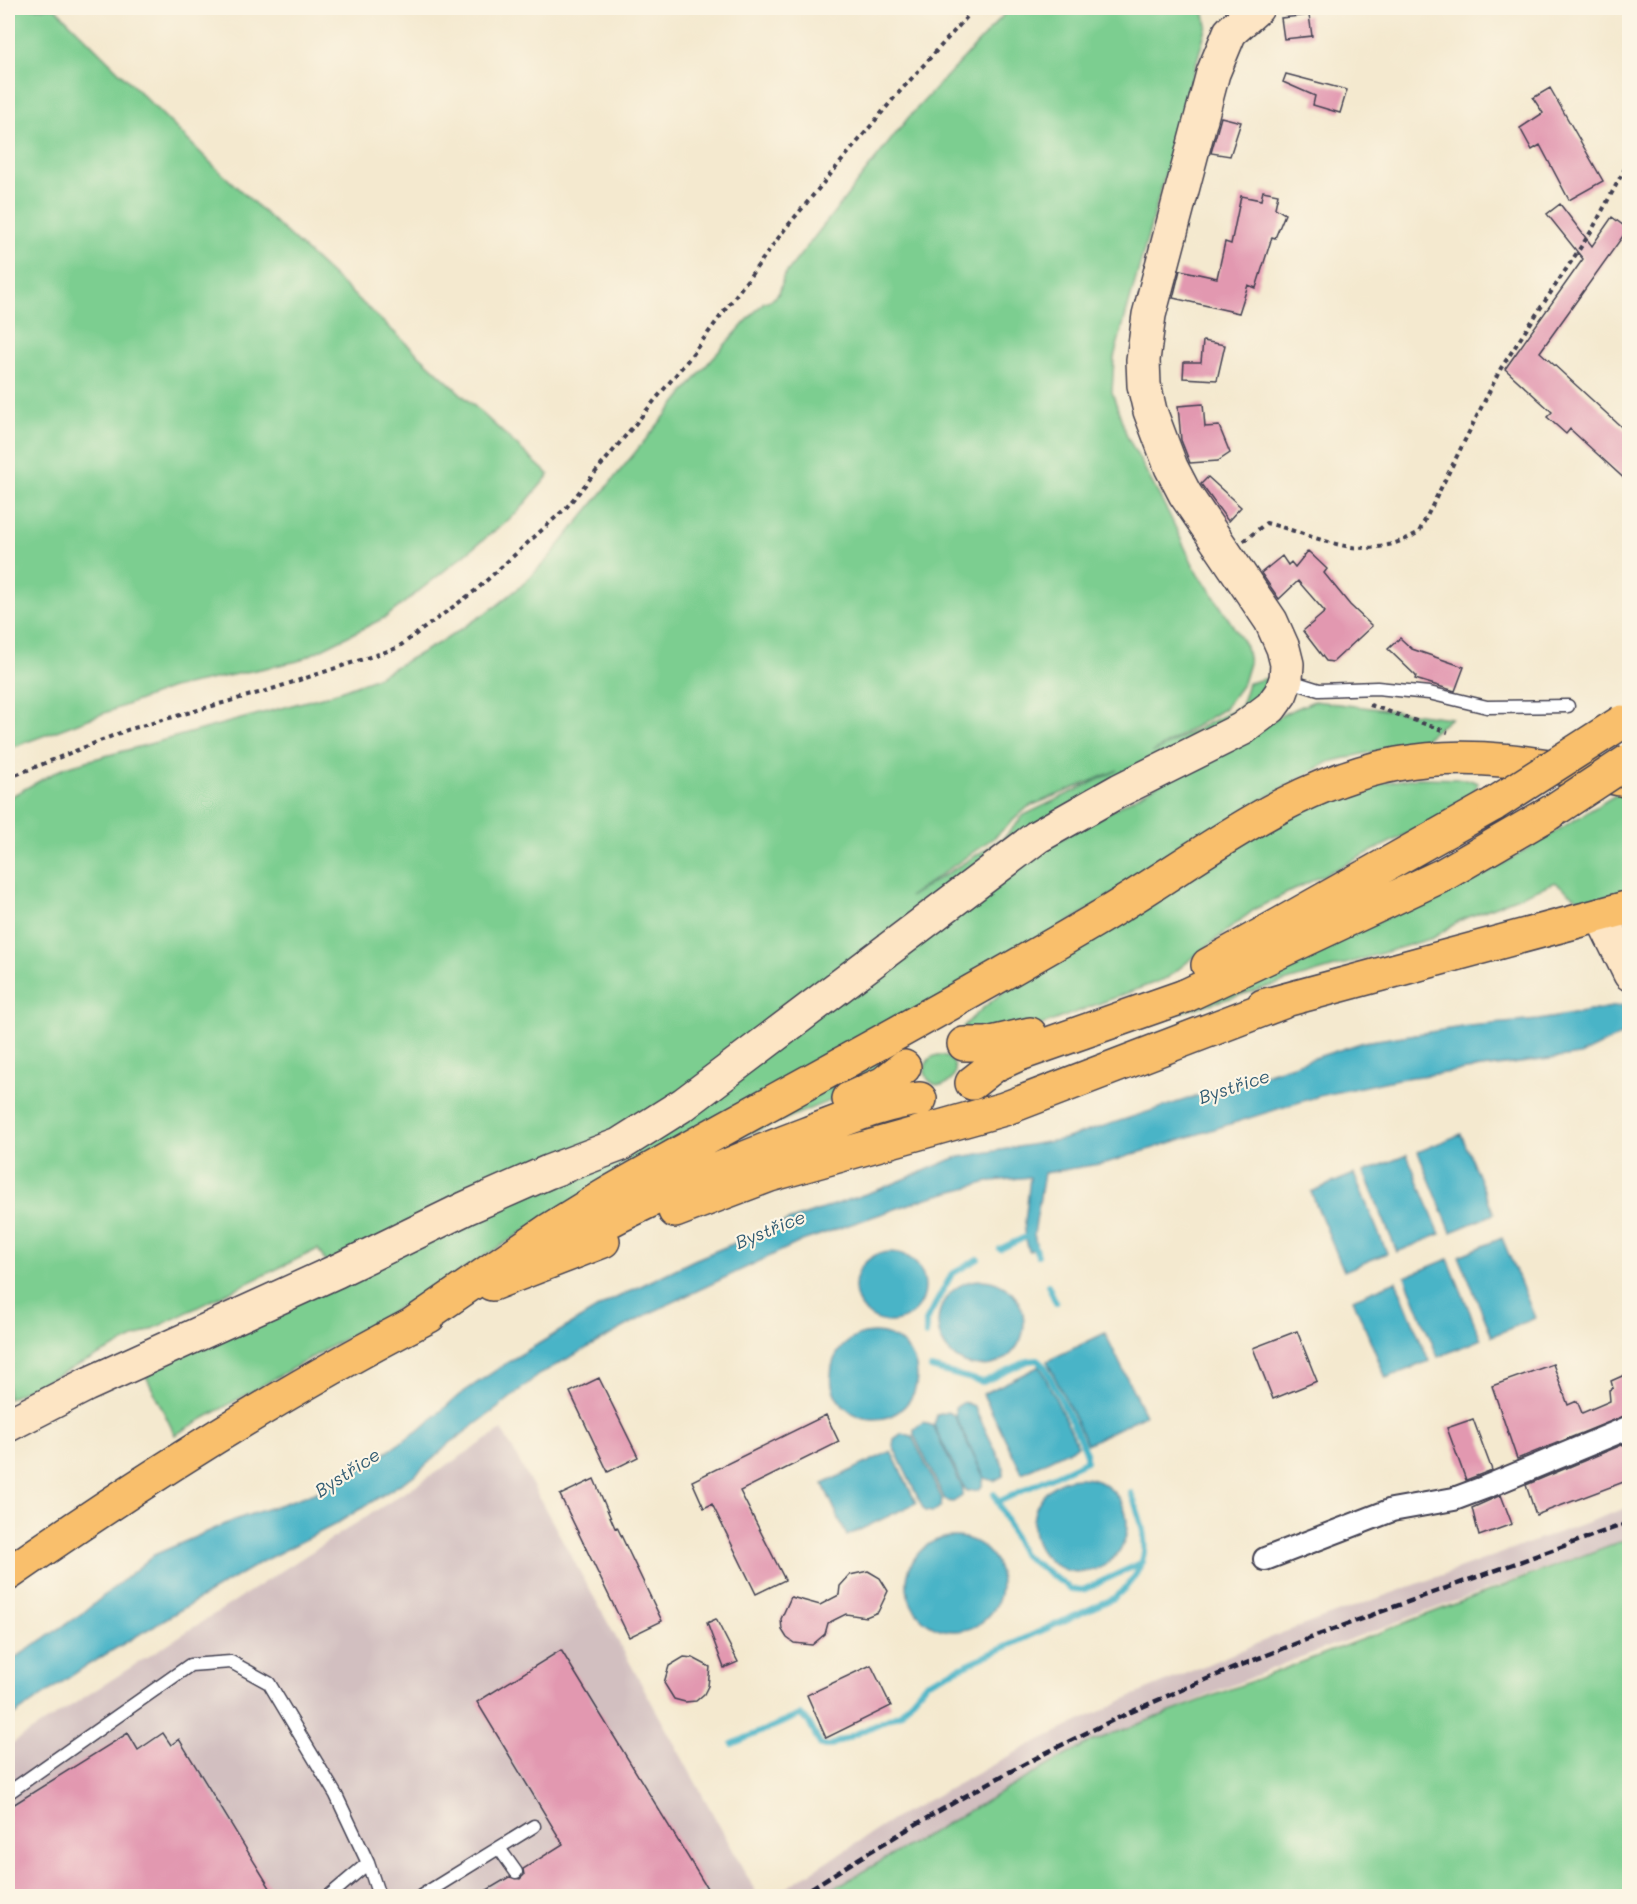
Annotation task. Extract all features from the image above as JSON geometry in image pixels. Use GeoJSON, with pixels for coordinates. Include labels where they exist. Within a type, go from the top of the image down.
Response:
{"type":"FeatureCollection","features":[{"type":"Feature","properties":{"kind":"main road"},"geometry":{"type":"LineString","coordinates":[[8,1574],[160,1471],[660,1182],[763,1134],[872,1090],[904,1067],[910,1053],[920,1041],[933,1036],[954,1040],[999,1042],[1180,990],[1494,804],[1626,719]]}},
{"type":"Feature","properties":{"kind":"main road"},"geometry":{"type":"LineString","coordinates":[[494,1277],[549,1230],[614,1191],[1100,918],[1220,840],[1264,815],[1374,770],[1426,759],[1474,757],[1531,762],[1629,781]]}},
{"type":"Feature","properties":{"kind":"main road"},"geometry":{"type":"LineString","coordinates":[[494,1277],[706,1174],[881,1105],[920,1100],[942,1105],[964,1092],[995,1065],[1180,990],[1443,875],[1548,814],[1629,760]]}},
{"type":"Feature","properties":{"kind":"main road"},"geometry":{"type":"LineString","coordinates":[[964,1092],[1211,1017],[1283,1002],[1615,911]]}},
{"type":"Feature","properties":{"kind":"main road"},"geometry":{"type":"LineString","coordinates":[[954,1040],[971,1007],[1065,945],[1100,918]]}},
{"type":"Feature","properties":{"kind":"main road"},"geometry":{"type":"LineString","coordinates":[[494,1277],[749,1182],[1004,1108],[1283,1002]]}},
{"type":"Feature","properties":{"kind":"main road"},"geometry":{"type":"LineString","coordinates":[[954,1040],[975,1066],[964,1092]]}},
{"type":"Feature","properties":{"kind":"main road"},"geometry":{"type":"LineString","coordinates":[[904,1067],[909,1088],[920,1100]]}},
{"type":"Feature","properties":{"kind":"street"},"geometry":{"type":"LineString","coordinates":[[8,1425],[86,1385],[337,1271],[466,1208],[638,1135],[684,1104],[1036,837],[1260,718],[1271,707],[1286,679],[1287,664],[1271,621],[1185,494],[1158,436],[1144,385],[1143,360],[1149,315],[1213,73],[1222,46],[1244,11]]}},
{"type":"Feature","properties":{"kind":"street"},"geometry":{"type":"LineString","coordinates":[[1615,911],[1629,974]]}},
{"type":"Feature","properties":{"kind":"street"},"geometry":{"type":"LineString","coordinates":[[1265,1559],[1392,1510],[1454,1499],[1629,1426]]}},
{"type":"Feature","properties":{"kind":"lane"},"geometry":{"type":"LineString","coordinates":[[1286,679],[1319,690],[1377,688],[1429,693],[1486,707],[1568,706]]}},
{"type":"Feature","properties":{"kind":"lane"},"geometry":{"type":"LineString","coordinates":[[8,1793],[190,1665],[231,1662],[269,1683],[336,1795],[368,1863],[379,1896]]}},
{"type":"Feature","properties":{"kind":"lane"},"geometry":{"type":"LineString","coordinates":[[421,1896],[534,1826]]}},
{"type":"Feature","properties":{"kind":"lane"},"geometry":{"type":"LineString","coordinates":[[499,1848],[516,1872]]}},
{"type":"Feature","properties":{"kind":"lane"},"geometry":{"type":"LineString","coordinates":[[329,1896],[368,1863]]}},
{"type":"Feature","properties":{"kind":"path"},"geometry":{"type":"LineString","coordinates":[[8,778],[127,730],[269,690],[397,648],[476,590],[566,508],[688,360],[785,229],[894,98],[975,8]]}},
{"type":"Feature","properties":{"kind":"path"},"geometry":{"type":"LineString","coordinates":[[1225,556],[1266,523],[1303,532],[1329,542],[1370,550],[1400,543],[1419,532],[1501,368],[1592,230],[1629,159]]}},
{"type":"Feature","properties":{"kind":"shaded area"},"geometry":{"type":"Polygon","coordinates":[[[502,1430],[758,1896],[8,1896],[8,1746],[502,1430]]]}},
{"type":"Feature","properties":{"kind":"shaded area"},"geometry":{"type":"Polygon","coordinates":[[[1629,1507],[1629,1538],[1293,1660],[1144,1722],[962,1814],[826,1896],[773,1896],[897,1817],[1024,1748],[1132,1696],[1282,1633],[1629,1507]]]}},
{"type":"Feature","properties":{"kind":"green space"},"geometry":{"type":"Polygon","coordinates":[[[8,8],[55,8],[215,167],[549,475],[517,513],[386,617],[298,661],[172,688],[8,749],[8,8]]]}},
{"type":"Feature","properties":{"kind":"green space"},"geometry":{"type":"Polygon","coordinates":[[[1010,8],[1202,8],[1207,25],[1114,357],[1112,392],[1127,436],[1169,514],[1198,575],[1246,646],[1249,663],[1243,683],[1224,709],[1152,753],[1241,706],[1248,683],[1276,676],[1257,705],[634,1124],[326,1263],[318,1249],[8,1399],[8,798],[65,767],[329,695],[375,678],[446,639],[495,607],[521,586],[547,560],[710,361],[764,302],[773,299],[778,294],[783,277],[908,118],[1010,8]],[[1118,770],[1028,807],[996,836],[909,897],[1004,838],[1024,815],[1118,770]]]}},
{"type":"Feature","properties":{"kind":"green space"},"geometry":{"type":"Polygon","coordinates":[[[1314,701],[1451,718],[1423,740],[1329,762],[1244,810],[1002,965],[537,1223],[432,1289],[175,1435],[144,1372],[628,1149],[1034,854],[1286,713],[1314,701]]]}},
{"type":"Feature","properties":{"kind":"green space"},"geometry":{"type":"Polygon","coordinates":[[[1417,778],[1467,779],[1478,783],[1470,799],[1437,819],[1255,909],[1167,978],[1034,1028],[963,1031],[963,1027],[991,1001],[1039,968],[1189,872],[1258,832],[1330,799],[1368,786],[1417,778]]]}},
{"type":"Feature","properties":{"kind":"green space"},"geometry":{"type":"Polygon","coordinates":[[[1617,794],[1629,797],[1629,890],[1584,903],[1555,882],[1459,921],[1433,938],[1129,1028],[1481,877],[1617,794]]]}},
{"type":"Feature","properties":{"kind":"green space"},"geometry":{"type":"Polygon","coordinates":[[[906,1035],[898,1055],[868,1085],[717,1147],[906,1035]]]}},
{"type":"Feature","properties":{"kind":"green space"},"geometry":{"type":"Polygon","coordinates":[[[940,1055],[950,1060],[955,1070],[950,1080],[940,1085],[930,1080],[925,1070],[930,1060],[940,1055]]]}},
{"type":"Feature","properties":{"kind":"green space"},"geometry":{"type":"Polygon","coordinates":[[[1629,1538],[1629,1896],[820,1896],[1086,1744],[1629,1538]]]}},
{"type":"Feature","properties":{"kind":"water","name":"Bystřice"},"geometry":{"type":"Polygon","coordinates":[[[1629,1004],[1629,1031],[1580,1055],[1398,1079],[1319,1096],[1106,1163],[1044,1173],[1034,1234],[1037,1249],[1029,1251],[1024,1232],[1030,1177],[992,1181],[927,1198],[802,1241],[648,1314],[538,1375],[450,1443],[415,1475],[336,1524],[261,1562],[86,1666],[8,1719],[8,1663],[84,1612],[154,1555],[237,1519],[320,1491],[374,1461],[423,1427],[459,1395],[510,1361],[608,1302],[694,1260],[788,1221],[883,1188],[955,1158],[1064,1139],[1364,1042],[1469,1026],[1539,1020],[1629,1004]]]}},
{"type":"Feature","properties":{"kind":"water"},"geometry":{"type":"Polygon","coordinates":[[[1461,1134],[1494,1214],[1451,1232],[1418,1152],[1461,1134]]]}},
{"type":"Feature","properties":{"kind":"water"},"geometry":{"type":"Polygon","coordinates":[[[1407,1155],[1440,1234],[1397,1252],[1364,1172],[1407,1155]]]}},
{"type":"Feature","properties":{"kind":"water"},"geometry":{"type":"Polygon","coordinates":[[[1354,1174],[1387,1253],[1344,1271],[1311,1192],[1354,1174]]]}},
{"type":"Feature","properties":{"kind":"water"},"geometry":{"type":"Polygon","coordinates":[[[1502,1238],[1535,1318],[1492,1336],[1459,1256],[1502,1238]]]}},
{"type":"Feature","properties":{"kind":"water"},"geometry":{"type":"Polygon","coordinates":[[[890,1252],[903,1255],[915,1262],[922,1274],[925,1287],[922,1300],[915,1312],[903,1319],[890,1322],[877,1319],[865,1312],[858,1300],[855,1287],[858,1274],[865,1262],[877,1255],[890,1252]]]}},
{"type":"Feature","properties":{"kind":"water"},"geometry":{"type":"Polygon","coordinates":[[[1448,1259],[1481,1339],[1438,1357],[1405,1277],[1448,1259]]]}},
{"type":"Feature","properties":{"kind":"water"},"geometry":{"type":"Polygon","coordinates":[[[981,1280],[997,1284],[1011,1293],[1020,1307],[1024,1323],[1020,1339],[1011,1353],[997,1362],[981,1366],[965,1362],[951,1353],[942,1339],[938,1323],[942,1307],[951,1293],[965,1284],[981,1280]]]}},
{"type":"Feature","properties":{"kind":"water"},"geometry":{"type":"Polygon","coordinates":[[[1396,1281],[1429,1361],[1386,1378],[1353,1299],[1396,1281]]]}},
{"type":"Feature","properties":{"kind":"water"},"geometry":{"type":"Polygon","coordinates":[[[874,1333],[890,1337],[904,1346],[913,1360],[917,1376],[913,1392],[904,1406],[890,1415],[874,1419],[858,1415],[844,1406],[835,1392],[831,1376],[835,1360],[844,1346],[858,1337],[874,1333]]]}},
{"type":"Feature","properties":{"kind":"water"},"geometry":{"type":"Polygon","coordinates":[[[1105,1333],[1145,1415],[1087,1444],[1047,1361],[1105,1333]]]}},
{"type":"Feature","properties":{"kind":"water"},"geometry":{"type":"Polygon","coordinates":[[[1040,1366],[1078,1446],[1022,1473],[983,1394],[1040,1366]]]}},
{"type":"Feature","properties":{"kind":"water"},"geometry":{"type":"Polygon","coordinates":[[[964,1402],[974,1406],[1004,1468],[1003,1476],[994,1481],[985,1478],[955,1415],[955,1408],[964,1402]]]}},
{"type":"Feature","properties":{"kind":"water"},"geometry":{"type":"Polygon","coordinates":[[[947,1412],[954,1415],[984,1478],[978,1490],[967,1491],[964,1487],[934,1425],[937,1415],[947,1412]]]}},
{"type":"Feature","properties":{"kind":"water"},"geometry":{"type":"Polygon","coordinates":[[[923,1422],[933,1426],[963,1489],[962,1496],[953,1502],[944,1498],[914,1435],[914,1429],[923,1422]]]}},
{"type":"Feature","properties":{"kind":"water"},"geometry":{"type":"Polygon","coordinates":[[[902,1433],[912,1436],[942,1499],[941,1506],[933,1512],[923,1508],[893,1446],[894,1439],[902,1433]]]}},
{"type":"Feature","properties":{"kind":"water"},"geometry":{"type":"Polygon","coordinates":[[[891,1451],[916,1503],[847,1536],[823,1484],[891,1451]]]}},
{"type":"Feature","properties":{"kind":"water"},"geometry":{"type":"Polygon","coordinates":[[[1080,1478],[1098,1481],[1113,1492],[1124,1507],[1127,1525],[1124,1543],[1113,1558],[1098,1569],[1080,1572],[1062,1569],[1047,1558],[1036,1543],[1033,1525],[1036,1507],[1047,1492],[1062,1481],[1080,1478]]]}},
{"type":"Feature","properties":{"kind":"water"},"geometry":{"type":"Polygon","coordinates":[[[954,1537],[972,1540],[987,1551],[998,1566],[1001,1584],[998,1602],[987,1617],[972,1628],[954,1631],[936,1628],[921,1617],[910,1602],[907,1584],[910,1566],[921,1551],[936,1540],[954,1537]]]}},
{"type":"Feature","properties":{"kind":"building"},"geometry":{"type":"Polygon","coordinates":[[[1309,15],[1312,36],[1284,39],[1281,18],[1309,15]]]}},
{"type":"Feature","properties":{"kind":"building"},"geometry":{"type":"Polygon","coordinates":[[[1286,74],[1347,90],[1340,113],[1313,105],[1315,96],[1283,82],[1286,74]]]}},
{"type":"Feature","properties":{"kind":"building"},"geometry":{"type":"Polygon","coordinates":[[[1550,88],[1603,181],[1569,200],[1540,145],[1532,150],[1520,128],[1543,113],[1533,98],[1550,88]]]}},
{"type":"Feature","properties":{"kind":"building"},"geometry":{"type":"Polygon","coordinates":[[[1221,117],[1241,122],[1230,156],[1211,153],[1221,117]]]}},
{"type":"Feature","properties":{"kind":"building"},"geometry":{"type":"Polygon","coordinates":[[[1263,191],[1278,194],[1275,208],[1285,214],[1275,238],[1272,237],[1256,288],[1248,285],[1239,313],[1173,298],[1180,270],[1217,278],[1225,242],[1231,244],[1241,196],[1261,200],[1263,191]]]}},
{"type":"Feature","properties":{"kind":"building"},"geometry":{"type":"Polygon","coordinates":[[[1560,204],[1592,246],[1612,217],[1628,229],[1540,352],[1629,434],[1629,483],[1570,429],[1566,434],[1547,417],[1552,412],[1505,369],[1583,259],[1547,214],[1560,204]]]}},
{"type":"Feature","properties":{"kind":"building"},"geometry":{"type":"Polygon","coordinates":[[[1203,341],[1225,345],[1217,380],[1183,378],[1184,362],[1201,362],[1203,341]]]}},
{"type":"Feature","properties":{"kind":"building"},"geometry":{"type":"Polygon","coordinates":[[[1203,404],[1205,427],[1219,426],[1230,453],[1218,461],[1190,463],[1181,440],[1178,406],[1203,404]]]}},
{"type":"Feature","properties":{"kind":"building"},"geometry":{"type":"Polygon","coordinates":[[[1208,477],[1241,507],[1228,521],[1201,484],[1208,477]]]}},
{"type":"Feature","properties":{"kind":"building"},"geometry":{"type":"Polygon","coordinates":[[[1308,551],[1327,569],[1324,573],[1350,605],[1372,626],[1333,662],[1326,661],[1303,631],[1325,612],[1298,581],[1279,599],[1261,573],[1282,556],[1288,565],[1291,562],[1295,567],[1308,551]]]}},
{"type":"Feature","properties":{"kind":"building"},"geometry":{"type":"Polygon","coordinates":[[[1400,638],[1412,649],[1464,667],[1455,691],[1415,679],[1416,676],[1388,649],[1400,638]]]}},
{"type":"Feature","properties":{"kind":"building"},"geometry":{"type":"Polygon","coordinates":[[[1297,1331],[1317,1381],[1273,1399],[1253,1348],[1297,1331]]]}},
{"type":"Feature","properties":{"kind":"building"},"geometry":{"type":"Polygon","coordinates":[[[1553,1364],[1568,1405],[1577,1401],[1582,1413],[1610,1401],[1609,1390],[1613,1388],[1611,1381],[1629,1373],[1629,1414],[1517,1459],[1492,1386],[1553,1364]]]}},
{"type":"Feature","properties":{"kind":"building"},"geometry":{"type":"Polygon","coordinates":[[[599,1378],[638,1457],[608,1472],[570,1392],[599,1378]]]}},
{"type":"Feature","properties":{"kind":"building"},"geometry":{"type":"Polygon","coordinates":[[[826,1415],[839,1442],[740,1491],[785,1580],[756,1594],[712,1504],[704,1508],[692,1481],[826,1415]]]}},
{"type":"Feature","properties":{"kind":"building"},"geometry":{"type":"Polygon","coordinates":[[[1473,1419],[1492,1470],[1466,1480],[1447,1428],[1473,1419]]]}},
{"type":"Feature","properties":{"kind":"building"},"geometry":{"type":"Polygon","coordinates":[[[1629,1442],[1629,1480],[1536,1515],[1526,1485],[1629,1442]]]}},
{"type":"Feature","properties":{"kind":"building"},"geometry":{"type":"Polygon","coordinates":[[[594,1479],[615,1528],[617,1527],[662,1621],[629,1637],[560,1495],[594,1479]]]}},
{"type":"Feature","properties":{"kind":"building"},"geometry":{"type":"Polygon","coordinates":[[[1501,1495],[1512,1524],[1479,1536],[1472,1508],[1501,1495]]]}},
{"type":"Feature","properties":{"kind":"building"},"geometry":{"type":"Polygon","coordinates":[[[868,1571],[880,1578],[888,1591],[878,1612],[866,1617],[846,1614],[828,1623],[825,1634],[812,1645],[794,1643],[787,1638],[782,1630],[781,1619],[791,1597],[820,1605],[839,1595],[840,1586],[850,1575],[868,1571]]]}},
{"type":"Feature","properties":{"kind":"building"},"geometry":{"type":"Polygon","coordinates":[[[716,1619],[738,1662],[724,1668],[707,1623],[716,1619]]]}},
{"type":"Feature","properties":{"kind":"building"},"geometry":{"type":"Polygon","coordinates":[[[561,1650],[707,1888],[694,1896],[477,1896],[509,1877],[520,1879],[524,1875],[523,1869],[563,1844],[477,1702],[561,1650]]]}},
{"type":"Feature","properties":{"kind":"building"},"geometry":{"type":"Polygon","coordinates":[[[684,1657],[693,1658],[710,1667],[708,1686],[704,1694],[696,1701],[685,1702],[674,1699],[664,1683],[669,1666],[684,1657]]]}},
{"type":"Feature","properties":{"kind":"building"},"geometry":{"type":"Polygon","coordinates":[[[871,1665],[891,1706],[826,1738],[807,1695],[871,1665]]]}},
{"type":"Feature","properties":{"kind":"building"},"geometry":{"type":"Polygon","coordinates":[[[128,1733],[138,1750],[163,1733],[171,1745],[179,1739],[275,1896],[8,1896],[8,1808],[128,1733]]]}},
{"type":"Feature","properties":{"kind":"waterway"},"geometry":{"type":"LineString","coordinates":[[1000,1249],[1030,1235]]}},
{"type":"Feature","properties":{"kind":"waterway"},"geometry":{"type":"LineString","coordinates":[[1032,1242],[1038,1255]]}},
{"type":"Feature","properties":{"kind":"waterway"},"geometry":{"type":"LineString","coordinates":[[926,1335],[926,1321],[952,1274],[978,1259]]}},
{"type":"Feature","properties":{"kind":"waterway"},"geometry":{"type":"LineString","coordinates":[[1048,1285],[1056,1303]]}},
{"type":"Feature","properties":{"kind":"waterway"},"geometry":{"type":"LineString","coordinates":[[931,1368],[983,1382],[1028,1361],[1037,1360],[1045,1367],[1086,1451],[1086,1461],[998,1502]]}},
{"type":"Feature","properties":{"kind":"waterway"},"geometry":{"type":"LineString","coordinates":[[732,1744],[800,1715],[808,1721],[821,1746],[829,1746],[900,1714],[926,1683],[1114,1598],[1136,1574],[1142,1562],[1144,1550],[1141,1523],[1131,1493]]}},
{"type":"Feature","properties":{"kind":"waterway"},"geometry":{"type":"LineString","coordinates":[[994,1494],[1022,1554],[1071,1589],[1083,1590],[1143,1562]]}},
{"type":"Feature","properties":{"kind":"railway"},"geometry":{"type":"LineString","coordinates":[[799,1896],[1009,1772],[1140,1708],[1261,1657],[1630,1522]]}}]}
